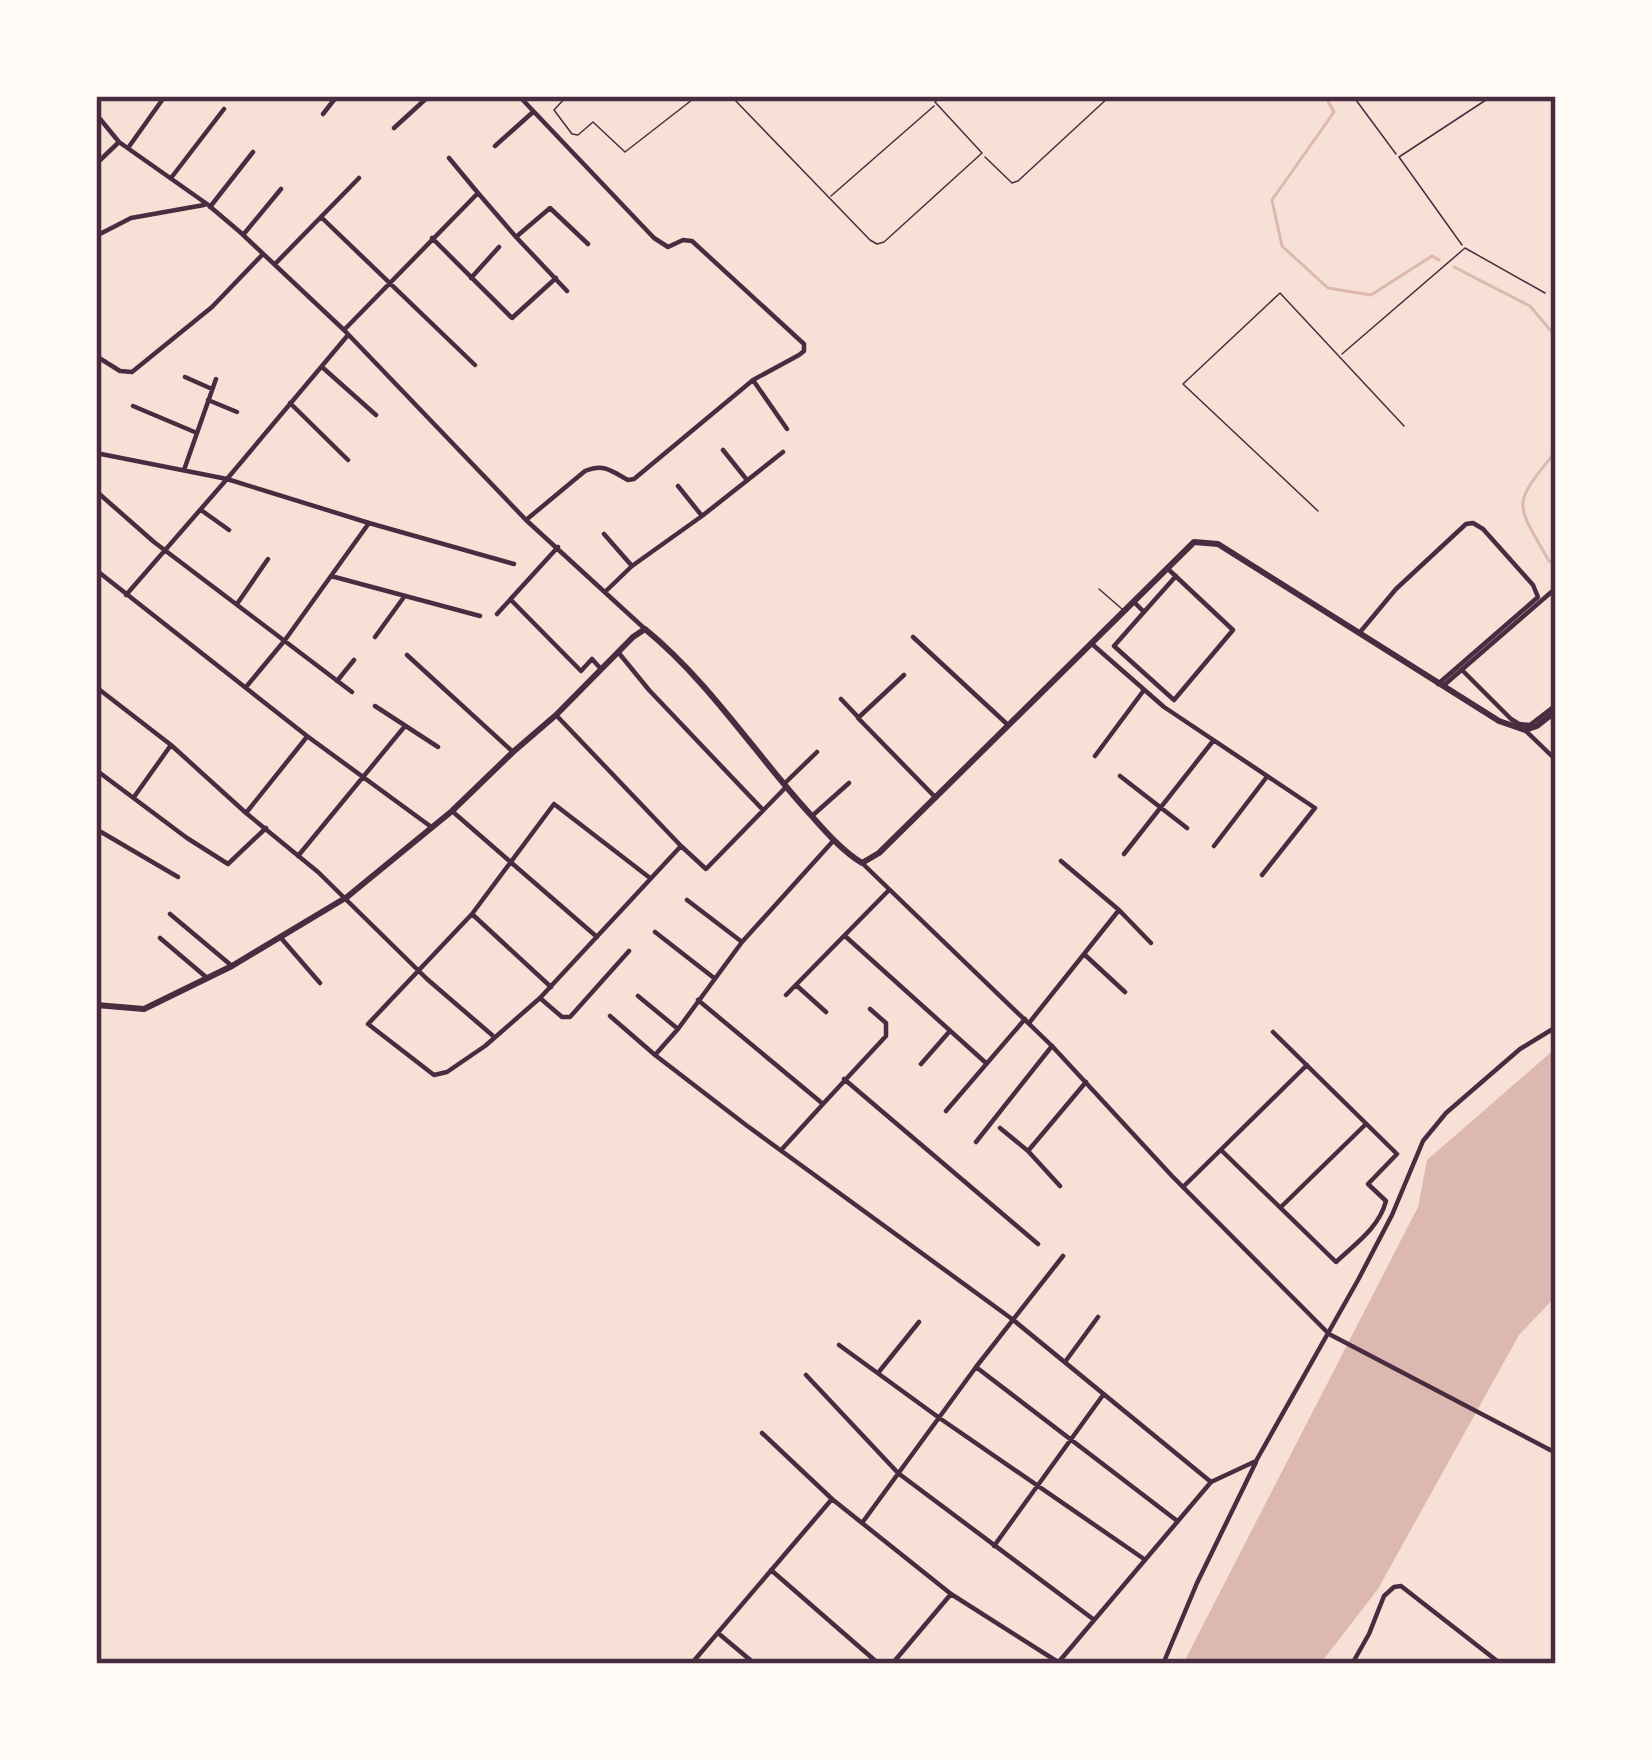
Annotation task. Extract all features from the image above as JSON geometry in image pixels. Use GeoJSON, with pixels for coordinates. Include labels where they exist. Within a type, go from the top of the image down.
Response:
{"type":"FeatureCollection","features":[{"type":"Feature","properties":{"kind":"main road"},"geometry":{"type":"LineString","coordinates":[[96,1005],[144,1009],[232,965],[347,898],[452,811],[646,629],[724,709],[834,840],[862,863],[879,854],[1194,542],[1218,544],[1499,721],[1525,730],[1537,726],[1556,708]]}},
{"type":"Feature","properties":{"kind":"street"},"geometry":{"type":"LineString","coordinates":[[128,148],[165,96]]}},
{"type":"Feature","properties":{"kind":"street"},"geometry":{"type":"LineString","coordinates":[[323,114],[337,96]]}},
{"type":"Feature","properties":{"kind":"street"},"geometry":{"type":"LineString","coordinates":[[394,128],[429,96]]}},
{"type":"Feature","properties":{"kind":"street"},"geometry":{"type":"LineString","coordinates":[[519,96],[654,238],[668,247],[692,241],[804,344],[804,350],[754,380],[634,479],[596,466],[526,520]]}},
{"type":"Feature","properties":{"kind":"street"},"geometry":{"type":"LineString","coordinates":[[171,178],[224,109]]}},
{"type":"Feature","properties":{"kind":"street"},"geometry":{"type":"LineString","coordinates":[[495,146],[533,112]]}},
{"type":"Feature","properties":{"kind":"street"},"geometry":{"type":"LineString","coordinates":[[96,114],[119,142],[243,235],[346,333],[526,520],[646,629]]}},
{"type":"Feature","properties":{"kind":"street"},"geometry":{"type":"LineString","coordinates":[[96,164],[119,142]]}},
{"type":"Feature","properties":{"kind":"street"},"geometry":{"type":"LineString","coordinates":[[96,236],[131,218],[208,206],[253,152]]}},
{"type":"Feature","properties":{"kind":"street"},"geometry":{"type":"LineString","coordinates":[[449,158],[567,291]]}},
{"type":"Feature","properties":{"kind":"street"},"geometry":{"type":"LineString","coordinates":[[274,265],[358,178]]}},
{"type":"Feature","properties":{"kind":"street"},"geometry":{"type":"LineString","coordinates":[[243,235],[281,189]]}},
{"type":"Feature","properties":{"kind":"street"},"geometry":{"type":"LineString","coordinates":[[126,595],[388,282],[478,193]]}},
{"type":"Feature","properties":{"kind":"street"},"geometry":{"type":"LineString","coordinates":[[517,237],[550,208],[588,244]]}},
{"type":"Feature","properties":{"kind":"street"},"geometry":{"type":"LineString","coordinates":[[321,217],[475,365]]}},
{"type":"Feature","properties":{"kind":"street"},"geometry":{"type":"LineString","coordinates":[[432,238],[512,317],[556,278]]}},
{"type":"Feature","properties":{"kind":"street"},"geometry":{"type":"LineString","coordinates":[[471,278],[500,247]]}},
{"type":"Feature","properties":{"kind":"street"},"geometry":{"type":"LineString","coordinates":[[96,356],[115,369],[132,372],[212,307],[263,254]]}},
{"type":"Feature","properties":{"kind":"street"},"geometry":{"type":"LineString","coordinates":[[322,366],[376,415]]}},
{"type":"Feature","properties":{"kind":"street"},"geometry":{"type":"LineString","coordinates":[[185,377],[212,389]]}},
{"type":"Feature","properties":{"kind":"street"},"geometry":{"type":"LineString","coordinates":[[184,471],[216,379]]}},
{"type":"Feature","properties":{"kind":"street"},"geometry":{"type":"LineString","coordinates":[[754,380],[787,429]]}},
{"type":"Feature","properties":{"kind":"street"},"geometry":{"type":"LineString","coordinates":[[208,400],[237,412]]}},
{"type":"Feature","properties":{"kind":"street"},"geometry":{"type":"LineString","coordinates":[[290,403],[348,460]]}},
{"type":"Feature","properties":{"kind":"street"},"geometry":{"type":"LineString","coordinates":[[133,406],[196,433]]}},
{"type":"Feature","properties":{"kind":"street"},"geometry":{"type":"LineString","coordinates":[[723,450],[747,480]]}},
{"type":"Feature","properties":{"kind":"street"},"geometry":{"type":"LineString","coordinates":[[606,591],[632,566],[783,452]]}},
{"type":"Feature","properties":{"kind":"street"},"geometry":{"type":"LineString","coordinates":[[96,453],[227,479],[514,564]]}},
{"type":"Feature","properties":{"kind":"street"},"geometry":{"type":"LineString","coordinates":[[678,486],[702,516]]}},
{"type":"Feature","properties":{"kind":"street"},"geometry":{"type":"LineString","coordinates":[[96,491],[352,692]]}},
{"type":"Feature","properties":{"kind":"street"},"geometry":{"type":"LineString","coordinates":[[200,510],[229,530]]}},
{"type":"Feature","properties":{"kind":"street"},"geometry":{"type":"LineString","coordinates":[[246,688],[369,524]]}},
{"type":"Feature","properties":{"kind":"street"},"geometry":{"type":"LineString","coordinates":[[1358,634],[1396,589],[1466,524],[1483,529],[1533,585],[1538,597],[1440,685]]}},
{"type":"Feature","properties":{"kind":"street"},"geometry":{"type":"LineString","coordinates":[[604,534],[632,566]]}},
{"type":"Feature","properties":{"kind":"street"},"geometry":{"type":"LineString","coordinates":[[497,614],[559,547]]}},
{"type":"Feature","properties":{"kind":"street"},"geometry":{"type":"LineString","coordinates":[[237,604],[268,560]]}},
{"type":"Feature","properties":{"kind":"street"},"geometry":{"type":"LineString","coordinates":[[1168,569],[1176,576],[1233,630],[1174,700],[1114,646],[1176,576]]}},
{"type":"Feature","properties":{"kind":"street"},"geometry":{"type":"LineString","coordinates":[[96,570],[431,827]]}},
{"type":"Feature","properties":{"kind":"street"},"geometry":{"type":"LineString","coordinates":[[331,576],[480,616]]}},
{"type":"Feature","properties":{"kind":"street"},"geometry":{"type":"LineString","coordinates":[[1440,685],[1556,588]]}},
{"type":"Feature","properties":{"kind":"street"},"geometry":{"type":"LineString","coordinates":[[375,637],[404,596]]}},
{"type":"Feature","properties":{"kind":"street"},"geometry":{"type":"LineString","coordinates":[[511,600],[581,670],[592,658],[601,669]]}},
{"type":"Feature","properties":{"kind":"street"},"geometry":{"type":"LineString","coordinates":[[1134,602],[1144,612]]}},
{"type":"Feature","properties":{"kind":"street"},"geometry":{"type":"LineString","coordinates":[[913,637],[1008,725]]}},
{"type":"Feature","properties":{"kind":"street"},"geometry":{"type":"LineString","coordinates":[[1092,644],[1164,707],[1315,808],[1262,875]]}},
{"type":"Feature","properties":{"kind":"street"},"geometry":{"type":"LineString","coordinates":[[618,652],[763,811]]}},
{"type":"Feature","properties":{"kind":"street"},"geometry":{"type":"LineString","coordinates":[[407,655],[513,752]]}},
{"type":"Feature","properties":{"kind":"street"},"geometry":{"type":"LineString","coordinates":[[338,681],[354,660]]}},
{"type":"Feature","properties":{"kind":"street"},"geometry":{"type":"LineString","coordinates":[[1462,670],[1520,724],[1530,724],[1556,708]]}},
{"type":"Feature","properties":{"kind":"street"},"geometry":{"type":"LineString","coordinates":[[859,718],[904,675]]}},
{"type":"Feature","properties":{"kind":"street"},"geometry":{"type":"LineString","coordinates":[[96,687],[172,745],[347,898],[493,1036]]}},
{"type":"Feature","properties":{"kind":"street"},"geometry":{"type":"LineString","coordinates":[[1095,756],[1144,689]]}},
{"type":"Feature","properties":{"kind":"street"},"geometry":{"type":"LineString","coordinates":[[841,699],[936,798]]}},
{"type":"Feature","properties":{"kind":"street"},"geometry":{"type":"LineString","coordinates":[[375,706],[438,747]]}},
{"type":"Feature","properties":{"kind":"street"},"geometry":{"type":"LineString","coordinates":[[556,716],[706,869],[818,752]]}},
{"type":"Feature","properties":{"kind":"street"},"geometry":{"type":"LineString","coordinates":[[298,856],[405,726]]}},
{"type":"Feature","properties":{"kind":"street"},"geometry":{"type":"LineString","coordinates":[[1525,730],[1556,760]]}},
{"type":"Feature","properties":{"kind":"street"},"geometry":{"type":"LineString","coordinates":[[246,813],[307,736]]}},
{"type":"Feature","properties":{"kind":"street"},"geometry":{"type":"LineString","coordinates":[[1124,854],[1213,741]]}},
{"type":"Feature","properties":{"kind":"street"},"geometry":{"type":"LineString","coordinates":[[134,796],[172,745]]}},
{"type":"Feature","properties":{"kind":"street"},"geometry":{"type":"LineString","coordinates":[[96,770],[228,864],[266,828]]}},
{"type":"Feature","properties":{"kind":"street"},"geometry":{"type":"LineString","coordinates":[[1120,776],[1186,828]]}},
{"type":"Feature","properties":{"kind":"street"},"geometry":{"type":"LineString","coordinates":[[1214,846],[1266,778]]}},
{"type":"Feature","properties":{"kind":"street"},"geometry":{"type":"LineString","coordinates":[[812,816],[848,783]]}},
{"type":"Feature","properties":{"kind":"street"},"geometry":{"type":"LineString","coordinates":[[650,878],[554,804],[472,914],[368,1024],[434,1075],[447,1072],[540,998],[681,846]]}},
{"type":"Feature","properties":{"kind":"street"},"geometry":{"type":"LineString","coordinates":[[452,811],[597,938]]}},
{"type":"Feature","properties":{"kind":"street"},"geometry":{"type":"LineString","coordinates":[[96,829],[178,877]]}},
{"type":"Feature","properties":{"kind":"street"},"geometry":{"type":"LineString","coordinates":[[655,1055],[742,942],[834,840]]}},
{"type":"Feature","properties":{"kind":"street"},"geometry":{"type":"LineString","coordinates":[[1061,861],[1151,943]]}},
{"type":"Feature","properties":{"kind":"street"},"geometry":{"type":"LineString","coordinates":[[862,863],[1052,1046],[1329,1334],[1556,1454]]}},
{"type":"Feature","properties":{"kind":"street"},"geometry":{"type":"LineString","coordinates":[[787,994],[889,890]]}},
{"type":"Feature","properties":{"kind":"street"},"geometry":{"type":"LineString","coordinates":[[687,900],[742,942]]}},
{"type":"Feature","properties":{"kind":"street"},"geometry":{"type":"LineString","coordinates":[[946,1111],[1119,910]]}},
{"type":"Feature","properties":{"kind":"street"},"geometry":{"type":"LineString","coordinates":[[170,914],[232,965]]}},
{"type":"Feature","properties":{"kind":"street"},"geometry":{"type":"LineString","coordinates":[[472,914],[551,987]]}},
{"type":"Feature","properties":{"kind":"street"},"geometry":{"type":"LineString","coordinates":[[655,932],[713,979]]}},
{"type":"Feature","properties":{"kind":"street"},"geometry":{"type":"LineString","coordinates":[[845,936],[986,1063]]}},
{"type":"Feature","properties":{"kind":"street"},"geometry":{"type":"LineString","coordinates":[[160,938],[206,977]]}},
{"type":"Feature","properties":{"kind":"street"},"geometry":{"type":"LineString","coordinates":[[281,938],[320,983]]}},
{"type":"Feature","properties":{"kind":"street"},"geometry":{"type":"LineString","coordinates":[[540,998],[562,1017],[570,1017],[629,951]]}},
{"type":"Feature","properties":{"kind":"street"},"geometry":{"type":"LineString","coordinates":[[1084,954],[1125,992]]}},
{"type":"Feature","properties":{"kind":"street"},"geometry":{"type":"LineString","coordinates":[[796,985],[826,1012]]}},
{"type":"Feature","properties":{"kind":"street"},"geometry":{"type":"LineString","coordinates":[[638,996],[678,1029]]}},
{"type":"Feature","properties":{"kind":"street"},"geometry":{"type":"LineString","coordinates":[[698,1000],[823,1104]]}},
{"type":"Feature","properties":{"kind":"street"},"geometry":{"type":"LineString","coordinates":[[781,1150],[886,1036],[886,1023],[870,1009]]}},
{"type":"Feature","properties":{"kind":"street"},"geometry":{"type":"LineString","coordinates":[[610,1016],[781,1150],[1012,1319],[1211,1482]]}},
{"type":"Feature","properties":{"kind":"street"},"geometry":{"type":"LineString","coordinates":[[1163,1664],[1256,1461],[1392,1215],[1423,1141],[1446,1113],[1520,1049],[1556,1027]]}},
{"type":"Feature","properties":{"kind":"street"},"geometry":{"type":"LineString","coordinates":[[921,1064],[949,1032]]}},
{"type":"Feature","properties":{"kind":"street"},"geometry":{"type":"LineString","coordinates":[[1221,1150],[1336,1262],[1379,1221],[1386,1201],[1368,1184],[1397,1154],[1273,1032]]}},
{"type":"Feature","properties":{"kind":"street"},"geometry":{"type":"LineString","coordinates":[[976,1142],[1052,1046]]}},
{"type":"Feature","properties":{"kind":"street"},"geometry":{"type":"LineString","coordinates":[[1183,1187],[1306,1065]]}},
{"type":"Feature","properties":{"kind":"street"},"geometry":{"type":"LineString","coordinates":[[844,1079],[1037,1244]]}},
{"type":"Feature","properties":{"kind":"street"},"geometry":{"type":"LineString","coordinates":[[1028,1151],[1086,1082]]}},
{"type":"Feature","properties":{"kind":"street"},"geometry":{"type":"LineString","coordinates":[[1281,1208],[1366,1124]]}},
{"type":"Feature","properties":{"kind":"street"},"geometry":{"type":"LineString","coordinates":[[1000,1128],[1060,1186]]}},
{"type":"Feature","properties":{"kind":"street"},"geometry":{"type":"LineString","coordinates":[[862,1523],[1063,1256]]}},
{"type":"Feature","properties":{"kind":"street"},"geometry":{"type":"LineString","coordinates":[[1065,1362],[1097,1316]]}},
{"type":"Feature","properties":{"kind":"street"},"geometry":{"type":"LineString","coordinates":[[878,1373],[919,1322]]}},
{"type":"Feature","properties":{"kind":"street"},"geometry":{"type":"LineString","coordinates":[[839,1345],[1146,1560]]}},
{"type":"Feature","properties":{"kind":"street"},"geometry":{"type":"LineString","coordinates":[[976,1367],[1178,1522]]}},
{"type":"Feature","properties":{"kind":"street"},"geometry":{"type":"LineString","coordinates":[[806,1375],[898,1473],[1094,1620]]}},
{"type":"Feature","properties":{"kind":"street"},"geometry":{"type":"LineString","coordinates":[[994,1546],[1103,1395]]}},
{"type":"Feature","properties":{"kind":"street"},"geometry":{"type":"LineString","coordinates":[[762,1433],[832,1499],[951,1594],[1058,1663],[1211,1482],[1256,1461]]}},
{"type":"Feature","properties":{"kind":"street"},"geometry":{"type":"LineString","coordinates":[[692,1663],[832,1499]]}},
{"type":"Feature","properties":{"kind":"street"},"geometry":{"type":"LineString","coordinates":[[771,1570],[879,1664]]}},
{"type":"Feature","properties":{"kind":"street"},"geometry":{"type":"LineString","coordinates":[[1352,1664],[1384,1596],[1401,1586],[1501,1664]]}},
{"type":"Feature","properties":{"kind":"street"},"geometry":{"type":"LineString","coordinates":[[892,1664],[951,1594]]}},
{"type":"Feature","properties":{"kind":"street"},"geometry":{"type":"LineString","coordinates":[[718,1633],[755,1664]]}},
{"type":"Feature","properties":{"kind":"lane"},"geometry":{"type":"LineString","coordinates":[[567,96],[554,110],[572,134],[578,135],[592,122],[625,152],[698,96]]}},
{"type":"Feature","properties":{"kind":"lane"},"geometry":{"type":"LineString","coordinates":[[731,96],[877,244],[982,154]]}},
{"type":"Feature","properties":{"kind":"lane"},"geometry":{"type":"LineString","coordinates":[[830,196],[942,96]]}},
{"type":"Feature","properties":{"kind":"lane"},"geometry":{"type":"LineString","coordinates":[[936,103],[1012,183],[1110,96]]}},
{"type":"Feature","properties":{"kind":"lane"},"geometry":{"type":"LineString","coordinates":[[1353,96],[1465,248],[1545,293]]}},
{"type":"Feature","properties":{"kind":"lane"},"geometry":{"type":"LineString","coordinates":[[1480,96],[1484,101]]}},
{"type":"Feature","properties":{"kind":"lane"},"geometry":{"type":"LineString","coordinates":[[1399,157],[1492,96]]}},
{"type":"Feature","properties":{"kind":"lane"},"geometry":{"type":"LineString","coordinates":[[1339,356],[1465,248]]}},
{"type":"Feature","properties":{"kind":"lane"},"geometry":{"type":"LineString","coordinates":[[1318,511],[1183,384],[1280,293],[1404,426]]}},
{"type":"Feature","properties":{"kind":"lane"},"geometry":{"type":"LineString","coordinates":[[1099,589],[1125,611]]}},
{"type":"Feature","properties":{"kind":"shaded area"},"geometry":{"type":"Polygon","coordinates":[[[1556,1048],[1556,1296],[1519,1335],[1378,1589],[1320,1664],[1183,1664],[1418,1207],[1427,1160],[1556,1048]]]}},
{"type":"Feature","properties":{"kind":"waterway"},"geometry":{"type":"LineString","coordinates":[[1325,96],[1334,112],[1272,200],[1282,246],[1328,288],[1371,295],[1432,256],[1439,260]]}},
{"type":"Feature","properties":{"kind":"waterway"},"geometry":{"type":"LineString","coordinates":[[1454,267],[1530,306],[1556,337]]}},
{"type":"Feature","properties":{"kind":"waterway"},"geometry":{"type":"LineString","coordinates":[[1556,451],[1531,483],[1523,504],[1537,541],[1549,561],[1556,563]]}}]}
